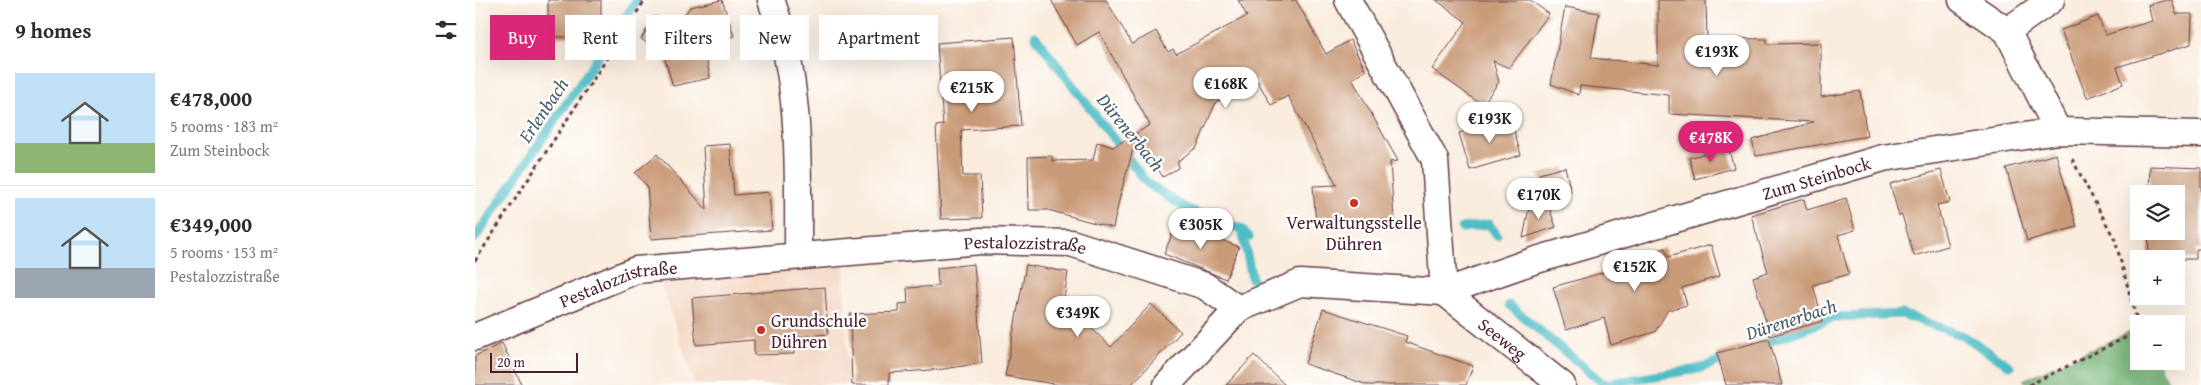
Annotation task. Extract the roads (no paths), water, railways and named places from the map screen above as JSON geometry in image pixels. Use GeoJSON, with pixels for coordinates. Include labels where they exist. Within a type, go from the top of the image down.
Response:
{"type":"FeatureCollection","features":[{"type":"Feature","properties":{"kind":"street"},"geometry":{"type":"LineString","coordinates":[[771,0],[783,31],[797,128],[798,255]]}},
{"type":"Feature","properties":{"kind":"street"},"geometry":{"type":"LineString","coordinates":[[1167,385],[1238,309],[1300,283],[1444,292],[1435,160],[1348,0]]}},
{"type":"Feature","properties":{"kind":"street"},"geometry":{"type":"LineString","coordinates":[[1963,0],[2007,31],[2058,131]]}},
{"type":"Feature","properties":{"kind":"street"},"geometry":{"type":"LineString","coordinates":[[2007,31],[2051,0]]}},
{"type":"Feature","properties":{"kind":"street","name":"Zum Steinbock"},"geometry":{"type":"LineString","coordinates":[[1444,292],[1533,261],[1883,158],[2058,131],[2201,134]]}},
{"type":"Feature","properties":{"kind":"street","name":"Pestalozzistraße"},"geometry":{"type":"LineString","coordinates":[[475,337],[637,270],[981,240],[1071,243],[1205,286],[1238,309]]}},
{"type":"Feature","properties":{"kind":"street","name":"Seeweg"},"geometry":{"type":"LineString","coordinates":[[1444,292],[1562,385]]}},
{"type":"Feature","properties":{"kind":"waterway","name":"Erlenbach"},"geometry":{"type":"LineString","coordinates":[[475,238],[637,0]]}},
{"type":"Feature","properties":{"kind":"waterway","name":"Dürenerbach"},"geometry":{"type":"LineString","coordinates":[[1035,36],[1147,183],[1185,208],[1242,229],[1249,237]]}},
{"type":"Feature","properties":{"kind":"waterway","name":"Dürenerbach"},"geometry":{"type":"LineString","coordinates":[[1462,228],[1489,224],[1497,235]]}},
{"type":"Feature","properties":{"kind":"waterway"},"geometry":{"type":"LineString","coordinates":[[1242,230],[1252,279]]}},
{"type":"Feature","properties":{"kind":"waterway","name":"Dürenerbach"},"geometry":{"type":"LineString","coordinates":[[1509,305],[1605,385]]}},
{"type":"Feature","properties":{"kind":"waterway","name":"Dürenerbach"},"geometry":{"type":"LineString","coordinates":[[1761,345],[1836,317],[1902,314],[1964,336],[2010,366]]}},
{"type":"Feature","properties":{"kind":"waterway","name":"Dürenerbach"},"geometry":{"type":"LineString","coordinates":[[1604,384],[1698,369],[1730,357]]}},
{"type":"Feature","properties":{"kind":"place","name":"Verwaltungsstelle Dühren"},"geometry":{"type":"Point","coordinates":[1354,203]}},
{"type":"Feature","properties":{"kind":"place","name":"Grundschule Dühren"},"geometry":{"type":"Point","coordinates":[761,330]}}]}
